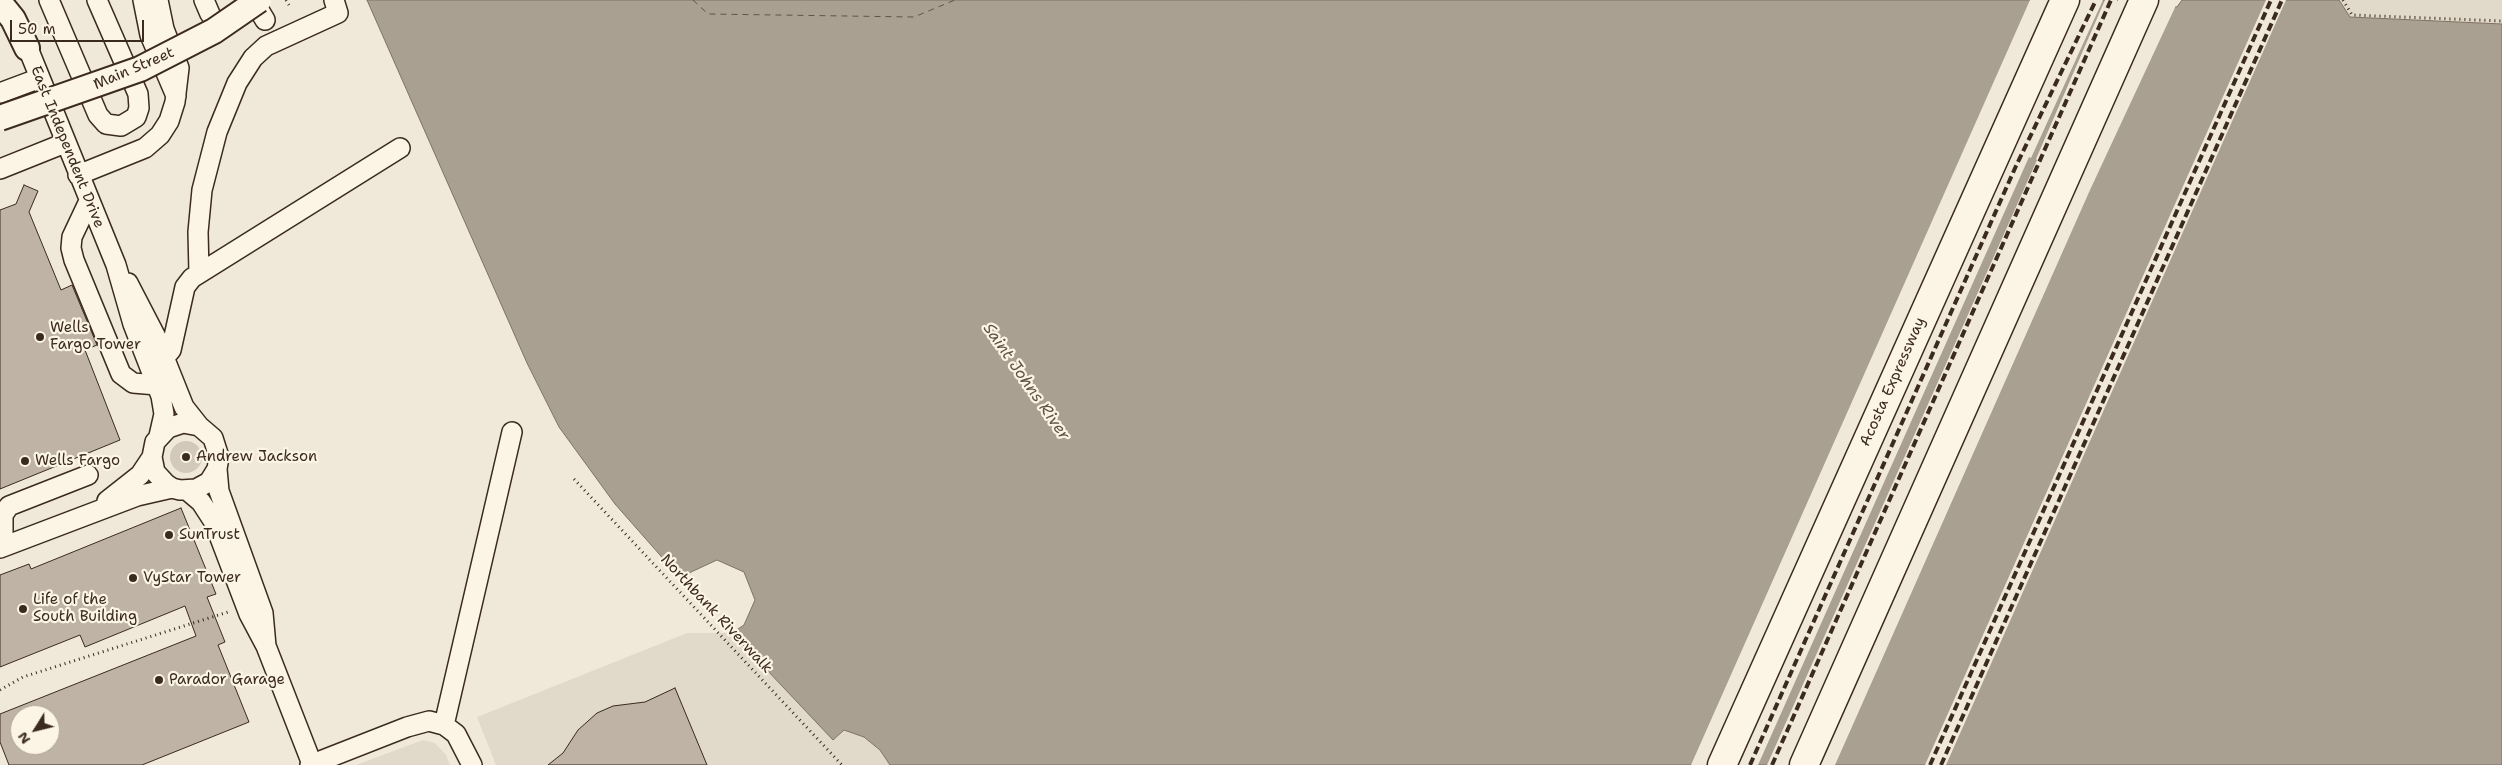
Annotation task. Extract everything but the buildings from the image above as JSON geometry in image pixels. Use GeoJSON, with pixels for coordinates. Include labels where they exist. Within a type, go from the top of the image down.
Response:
{"type":"FeatureCollection","features":[{"type":"Feature","properties":{"kind":"highway"},"geometry":{"type":"LineString","coordinates":[[2040,53],[2059,0]]}},
{"type":"Feature","properties":{"kind":"highway","name":"Acosta Expressway"},"geometry":{"type":"LineString","coordinates":[[1722,765],[2065,0]]}},
{"type":"Feature","properties":{"kind":"highway"},"geometry":{"type":"LineString","coordinates":[[1804,765],[2144,0]]}},
{"type":"Feature","properties":{"kind":"highway"},"geometry":{"type":"LineString","coordinates":[[2108,83],[2156,0]]}},
{"type":"Feature","properties":{"kind":"main road"},"geometry":{"type":"LineString","coordinates":[[0,3],[12,19],[34,64]]}},
{"type":"Feature","properties":{"kind":"main road","name":"Main Street"},"geometry":{"type":"LineString","coordinates":[[0,118],[110,81],[145,67],[214,31],[262,10]]}},
{"type":"Feature","properties":{"kind":"street","name":"East Independent Drive"},"geometry":{"type":"LineString","coordinates":[[8,0],[116,265],[133,324],[164,407],[163,425],[152,457],[156,472],[166,484],[180,489],[206,508],[214,522],[249,614],[266,646],[311,765]]}},
{"type":"Feature","properties":{"kind":"street"},"geometry":{"type":"LineString","coordinates":[[48,0],[98,115],[106,124],[121,126],[136,117],[139,108],[138,94],[96,0]]}},
{"type":"Feature","properties":{"kind":"street"},"geometry":{"type":"LineString","coordinates":[[143,0],[150,35],[176,96]]}},
{"type":"Feature","properties":{"kind":"street"},"geometry":{"type":"LineString","coordinates":[[78,175],[140,150],[152,142],[169,121],[176,96],[180,68],[164,29],[158,0]]}},
{"type":"Feature","properties":{"kind":"street"},"geometry":{"type":"LineString","coordinates":[[253,0],[262,10]]}},
{"type":"Feature","properties":{"kind":"street"},"geometry":{"type":"LineString","coordinates":[[199,273],[198,232],[202,190],[217,132],[238,83],[253,58],[266,46],[338,13],[334,0]]}},
{"type":"Feature","properties":{"kind":"street"},"geometry":{"type":"LineString","coordinates":[[0,79],[34,64]]}},
{"type":"Feature","properties":{"kind":"street"},"geometry":{"type":"LineString","coordinates":[[0,93],[34,64]]}},
{"type":"Feature","properties":{"kind":"street"},"geometry":{"type":"LineString","coordinates":[[0,169],[65,142]]}},
{"type":"Feature","properties":{"kind":"street"},"geometry":{"type":"LineString","coordinates":[[164,358],[173,344],[185,287],[192,278],[400,148]]}},
{"type":"Feature","properties":{"kind":"street"},"geometry":{"type":"LineString","coordinates":[[89,201],[72,237],[71,248],[74,260],[121,374],[133,383],[156,386]]}},
{"type":"Feature","properties":{"kind":"street","name":"East Independent Drive"},"geometry":{"type":"LineString","coordinates":[[116,265],[138,301],[184,407],[199,426],[210,434],[216,444],[219,457],[217,469],[222,500],[263,613],[266,646]]}},
{"type":"Feature","properties":{"kind":"street"},"geometry":{"type":"LineString","coordinates":[[159,436],[177,424],[189,423],[199,426]]}},
{"type":"Feature","properties":{"kind":"street"},"geometry":{"type":"LineString","coordinates":[[444,725],[512,432]]}},
{"type":"Feature","properties":{"kind":"street"},"geometry":{"type":"LineString","coordinates":[[92,512],[140,475],[152,457]]}},
{"type":"Feature","properties":{"kind":"street"},"geometry":{"type":"LineString","coordinates":[[88,475],[9,506],[2,515],[2,547],[92,512],[152,492],[180,489],[209,482],[217,469]]}},
{"type":"Feature","properties":{"kind":"street"},"geometry":{"type":"LineString","coordinates":[[311,765],[420,722],[444,725],[461,740],[472,765]]}},
{"type":"Feature","properties":{"kind":"path"},"geometry":{"type":"LineString","coordinates":[[286,0],[289,5]]}},
{"type":"Feature","properties":{"kind":"path"},"geometry":{"type":"LineString","coordinates":[[2343,0],[2352,15],[2502,21]]}},
{"type":"Feature","properties":{"kind":"path","name":"Northbank Riverwalk"},"geometry":{"type":"LineString","coordinates":[[574,479],[842,765]]}},
{"type":"Feature","properties":{"kind":"path"},"geometry":{"type":"LineString","coordinates":[[0,690],[23,677],[228,612]]}},
{"type":"Feature","properties":{"kind":"shaded area"},"geometry":{"type":"Polygon","coordinates":[[[2339,0],[2502,0],[2502,24],[2350,17],[2339,0]]]}},
{"type":"Feature","properties":{"kind":"shaded area"},"geometry":{"type":"Polygon","coordinates":[[[186,441],[192,442],[197,446],[201,451],[201,463],[197,468],[192,472],[186,473],[180,472],[175,468],[171,463],[170,457],[171,451],[175,446],[180,442],[186,441]]]}},
{"type":"Feature","properties":{"kind":"shaded area"},"geometry":{"type":"Polygon","coordinates":[[[687,633],[732,633],[833,740],[844,730],[864,737],[880,750],[890,765],[496,765],[477,717],[687,633]]]}},
{"type":"Feature","properties":{"kind":"shaded area"},"geometry":{"type":"Polygon","coordinates":[[[423,740],[435,743],[446,755],[450,765],[356,765],[423,740]]]}},
{"type":"Feature","properties":{"kind":"water","name":"Saint Johns River"},"geometry":{"type":"Polygon","coordinates":[[[367,0],[2122,0],[2177,7],[2182,0],[2339,0],[2350,17],[2502,24],[2502,765],[890,765],[880,750],[864,737],[844,730],[833,740],[732,633],[744,625],[755,600],[744,572],[717,560],[691,572],[682,580],[615,504],[559,427],[527,363],[367,0]]]}},
{"type":"Feature","properties":{"kind":"pier"},"geometry":{"type":"Polygon","coordinates":[[[2030,0],[2103,0],[2031,158],[2029,157],[1758,765],[1691,765],[2030,0]]]}},
{"type":"Feature","properties":{"kind":"pier"},"geometry":{"type":"Polygon","coordinates":[[[2105,0],[2117,0],[2117,2],[2118,0],[2134,0],[2176,5],[2178,1],[2090,190],[1835,765],[1767,765],[2037,160],[2105,0]]]}},
{"type":"Feature","properties":{"kind":"pier"},"geometry":{"type":"Polygon","coordinates":[[[2266,0],[2286,0],[1946,765],[1925,765],[2266,0]]]}},
{"type":"Feature","properties":{"kind":"ferry route"},"geometry":{"type":"LineString","coordinates":[[693,0],[708,14],[914,17],[955,0]]}},
{"type":"Feature","properties":{"kind":"railway"},"geometry":{"type":"LineString","coordinates":[[1750,765],[2016,166],[2096,0]]}},
{"type":"Feature","properties":{"kind":"railway"},"geometry":{"type":"LineString","coordinates":[[1772,765],[2111,0]]}},
{"type":"Feature","properties":{"kind":"railway"},"geometry":{"type":"LineString","coordinates":[[1930,765],[2271,0]]}},
{"type":"Feature","properties":{"kind":"railway"},"geometry":{"type":"LineString","coordinates":[[1941,765],[2282,0]]}},
{"type":"Feature","properties":{"kind":"place","name":"Wells Fargo Tower"},"geometry":{"type":"Point","coordinates":[40,337]}},
{"type":"Feature","properties":{"kind":"place","name":"Andrew Jackson"},"geometry":{"type":"Point","coordinates":[186,457]}},
{"type":"Feature","properties":{"kind":"place","name":"Wells Fargo"},"geometry":{"type":"Point","coordinates":[25,461]}},
{"type":"Feature","properties":{"kind":"place","name":"SunTrust"},"geometry":{"type":"Point","coordinates":[169,535]}},
{"type":"Feature","properties":{"kind":"place","name":"VyStar Tower"},"geometry":{"type":"Point","coordinates":[133,578]}},
{"type":"Feature","properties":{"kind":"place","name":"Life of the South Building"},"geometry":{"type":"Point","coordinates":[23,609]}},
{"type":"Feature","properties":{"kind":"place","name":"Parador Garage"},"geometry":{"type":"Point","coordinates":[159,680]}}]}
